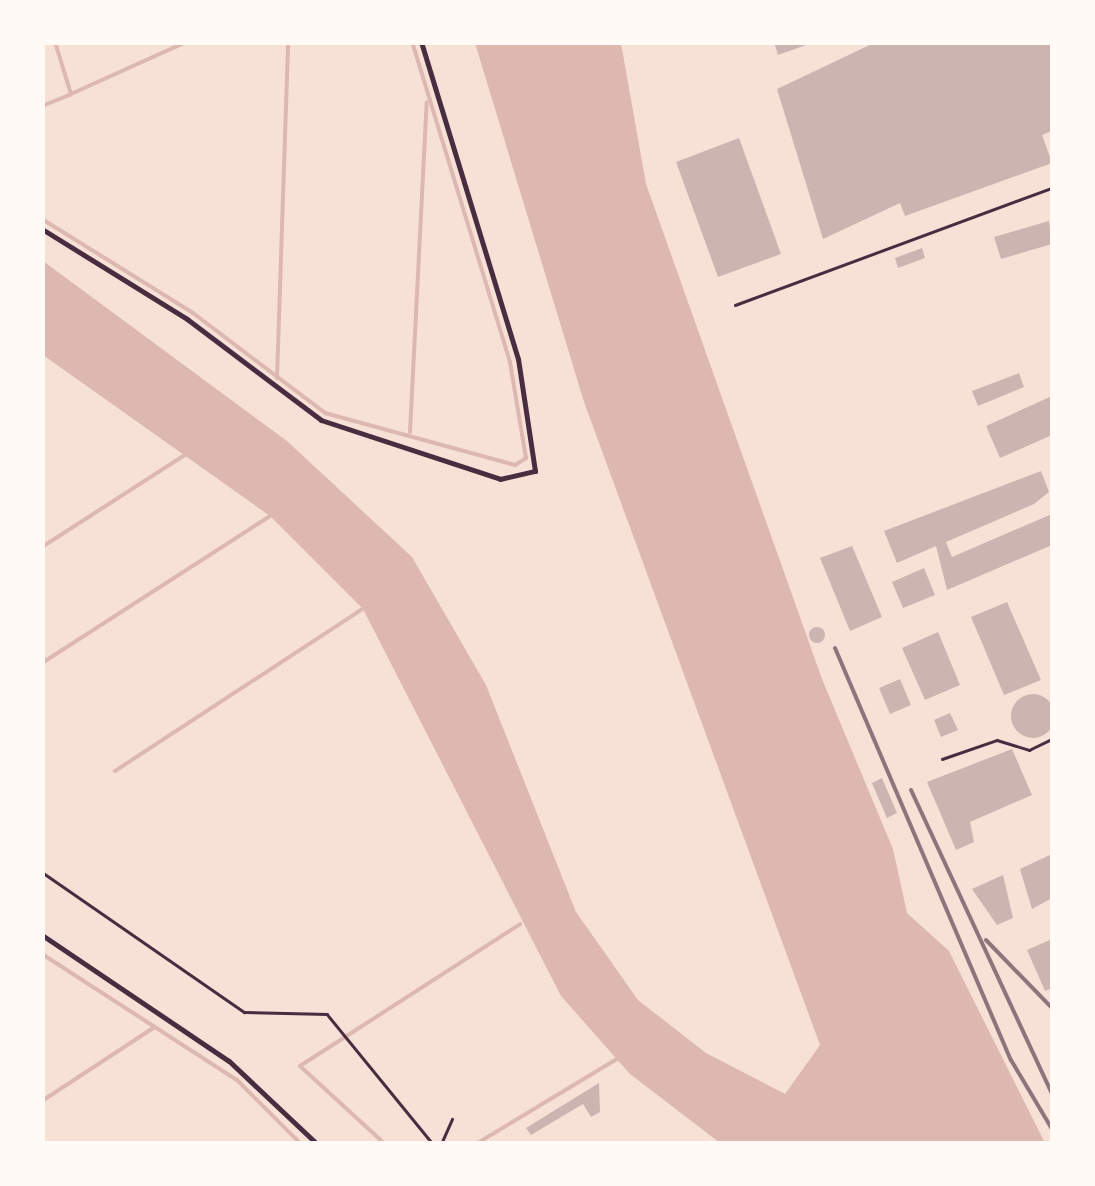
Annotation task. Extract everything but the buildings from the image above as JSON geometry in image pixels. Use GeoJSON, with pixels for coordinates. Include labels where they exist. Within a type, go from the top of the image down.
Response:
{"type":"FeatureCollection","features":[{"type":"Feature","properties":{"kind":"street"},"geometry":{"type":"LineString","coordinates":[[42,229],[187,319],[321,420],[500,479],[535,472],[518,359],[421,42]]}},
{"type":"Feature","properties":{"kind":"street"},"geometry":{"type":"LineString","coordinates":[[42,935],[229,1061],[317,1144]]}},
{"type":"Feature","properties":{"kind":"lane"},"geometry":{"type":"LineString","coordinates":[[735,304],[1052,188]]}},
{"type":"Feature","properties":{"kind":"lane"},"geometry":{"type":"LineString","coordinates":[[942,759],[997,740],[1029,750],[1052,739]]}},
{"type":"Feature","properties":{"kind":"path"},"geometry":{"type":"LineString","coordinates":[[42,872],[244,1012],[338,1022],[433,1144]]}},
{"type":"Feature","properties":{"kind":"path"},"geometry":{"type":"LineString","coordinates":[[441,1144],[452,1120]]}},
{"type":"Feature","properties":{"kind":"shaded area"},"geometry":{"type":"Polygon","coordinates":[[[475,43],[621,43],[646,184],[822,679],[893,849],[907,913],[949,951],[1045,1143],[720,1143],[630,1074],[561,996],[363,609],[270,516],[43,355],[43,261],[287,441],[412,557],[486,685],[576,912],[638,1000],[706,1053],[785,1094],[820,1045],[584,402],[475,43]]]}},
{"type":"Feature","properties":{"kind":"waterway"},"geometry":{"type":"LineString","coordinates":[[55,42],[71,94],[186,42]]}},
{"type":"Feature","properties":{"kind":"waterway"},"geometry":{"type":"LineString","coordinates":[[277,378],[288,42]]}},
{"type":"Feature","properties":{"kind":"waterway"},"geometry":{"type":"LineString","coordinates":[[42,219],[193,313],[325,413],[515,465],[526,458],[510,362],[412,42]]}},
{"type":"Feature","properties":{"kind":"waterway"},"geometry":{"type":"LineString","coordinates":[[42,106],[71,94]]}},
{"type":"Feature","properties":{"kind":"waterway"},"geometry":{"type":"LineString","coordinates":[[410,432],[427,102]]}},
{"type":"Feature","properties":{"kind":"waterway"},"geometry":{"type":"LineString","coordinates":[[42,547],[188,453]]}},
{"type":"Feature","properties":{"kind":"waterway"},"geometry":{"type":"LineString","coordinates":[[42,663],[270,516]]}},
{"type":"Feature","properties":{"kind":"waterway"},"geometry":{"type":"LineString","coordinates":[[115,771],[363,609]]}},
{"type":"Feature","properties":{"kind":"waterway"},"geometry":{"type":"LineString","coordinates":[[385,1144],[300,1066],[520,924]]}},
{"type":"Feature","properties":{"kind":"waterway"},"geometry":{"type":"LineString","coordinates":[[42,954],[237,1080],[301,1144]]}},
{"type":"Feature","properties":{"kind":"waterway"},"geometry":{"type":"LineString","coordinates":[[42,1101],[153,1028]]}},
{"type":"Feature","properties":{"kind":"waterway"},"geometry":{"type":"LineString","coordinates":[[476,1144],[617,1059]]}},
{"type":"Feature","properties":{"kind":"railway"},"geometry":{"type":"LineString","coordinates":[[835,648],[1011,1060],[1052,1129]]}},
{"type":"Feature","properties":{"kind":"railway"},"geometry":{"type":"LineString","coordinates":[[911,790],[1052,1094]]}},
{"type":"Feature","properties":{"kind":"railway"},"geometry":{"type":"LineString","coordinates":[[986,940],[1052,1008]]}}]}
